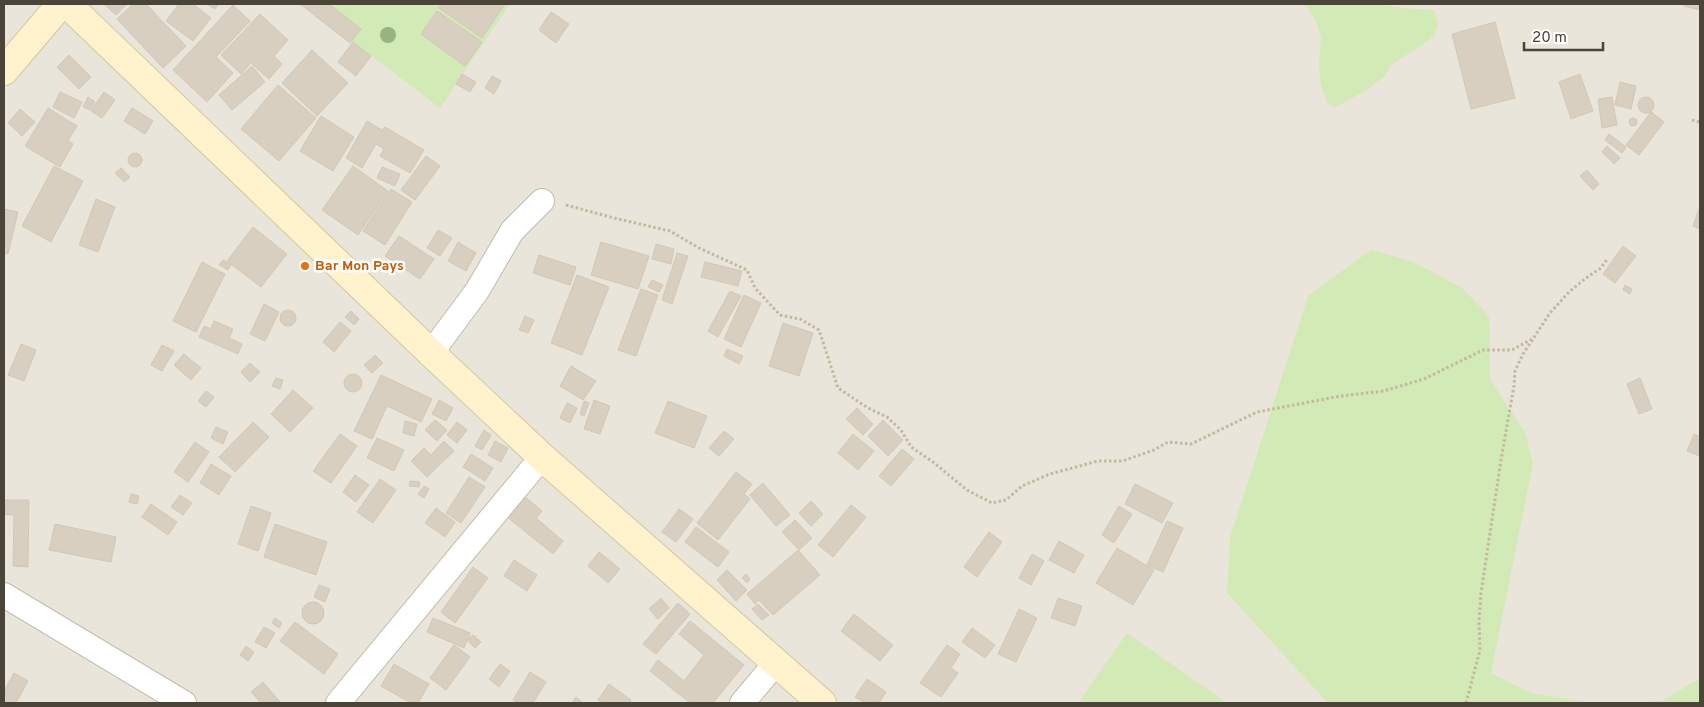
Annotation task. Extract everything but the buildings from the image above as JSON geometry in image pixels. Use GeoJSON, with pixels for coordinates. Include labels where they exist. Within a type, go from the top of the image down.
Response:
{"type":"FeatureCollection","features":[{"type":"Feature","properties":{"kind":"main road"},"geometry":{"type":"LineString","coordinates":[[4,71],[61,4]]}},
{"type":"Feature","properties":{"kind":"main road"},"geometry":{"type":"LineString","coordinates":[[67,4],[431,353],[542,456],[822,703]]}},
{"type":"Feature","properties":{"kind":"street"},"geometry":{"type":"LineString","coordinates":[[431,353],[477,291],[512,231],[542,201]]}},
{"type":"Feature","properties":{"kind":"street"},"geometry":{"type":"LineString","coordinates":[[338,703],[542,456]]}},
{"type":"Feature","properties":{"kind":"street"},"geometry":{"type":"LineString","coordinates":[[4,595],[184,703]]}},
{"type":"Feature","properties":{"kind":"street"},"geometry":{"type":"LineString","coordinates":[[742,703],[776,663]]}},
{"type":"Feature","properties":{"kind":"path"},"geometry":{"type":"LineString","coordinates":[[1692,120],[1700,122]]}},
{"type":"Feature","properties":{"kind":"path"},"geometry":{"type":"LineString","coordinates":[[542,201],[576,207],[614,218],[670,230],[699,248],[747,270],[755,288],[780,315],[800,319],[819,330],[838,388],[868,408],[887,417],[900,430],[911,447],[933,462],[967,490],[992,503],[1006,500],[1022,486],[1050,474],[1098,461],[1122,461],[1154,450],[1168,442],[1191,444],[1257,412],[1341,396],[1384,391],[1424,379],[1483,350],[1512,350],[1534,338]]}},
{"type":"Feature","properties":{"kind":"path"},"geometry":{"type":"LineString","coordinates":[[1466,703],[1480,650],[1481,593],[1515,371],[1523,354],[1550,313],[1569,292],[1601,268],[1608,258]]}},
{"type":"Feature","properties":{"kind":"shaded area"},"geometry":{"type":"Polygon","coordinates":[[[4,4],[1700,4],[1700,703],[4,703],[4,4]]]}},
{"type":"Feature","properties":{"kind":"green space"},"geometry":{"type":"Polygon","coordinates":[[[303,4],[510,4],[440,108],[303,4]]]}},
{"type":"Feature","properties":{"kind":"green space"},"geometry":{"type":"Polygon","coordinates":[[[1306,4],[1374,4],[1434,10],[1438,23],[1435,34],[1428,41],[1391,65],[1385,76],[1368,89],[1336,107],[1328,104],[1321,85],[1319,65],[1321,38],[1318,26],[1306,4]]]}},
{"type":"Feature","properties":{"kind":"green space"},"geometry":{"type":"Polygon","coordinates":[[[1371,250],[1414,262],[1462,288],[1489,316],[1490,380],[1525,432],[1533,464],[1491,673],[1531,693],[1592,703],[1328,703],[1227,593],[1230,538],[1308,296],[1371,250]]]}},
{"type":"Feature","properties":{"kind":"green space"},"geometry":{"type":"Polygon","coordinates":[[[1127,633],[1227,703],[1078,703],[1127,633]]]}},
{"type":"Feature","properties":{"kind":"green space"},"geometry":{"type":"Polygon","coordinates":[[[1700,678],[1700,703],[1621,703],[1662,701],[1700,678]]]}},
{"type":"Feature","properties":{"kind":"place","name":"Bar Mon Pays"},"geometry":{"type":"Point","coordinates":[305,266]}}]}
